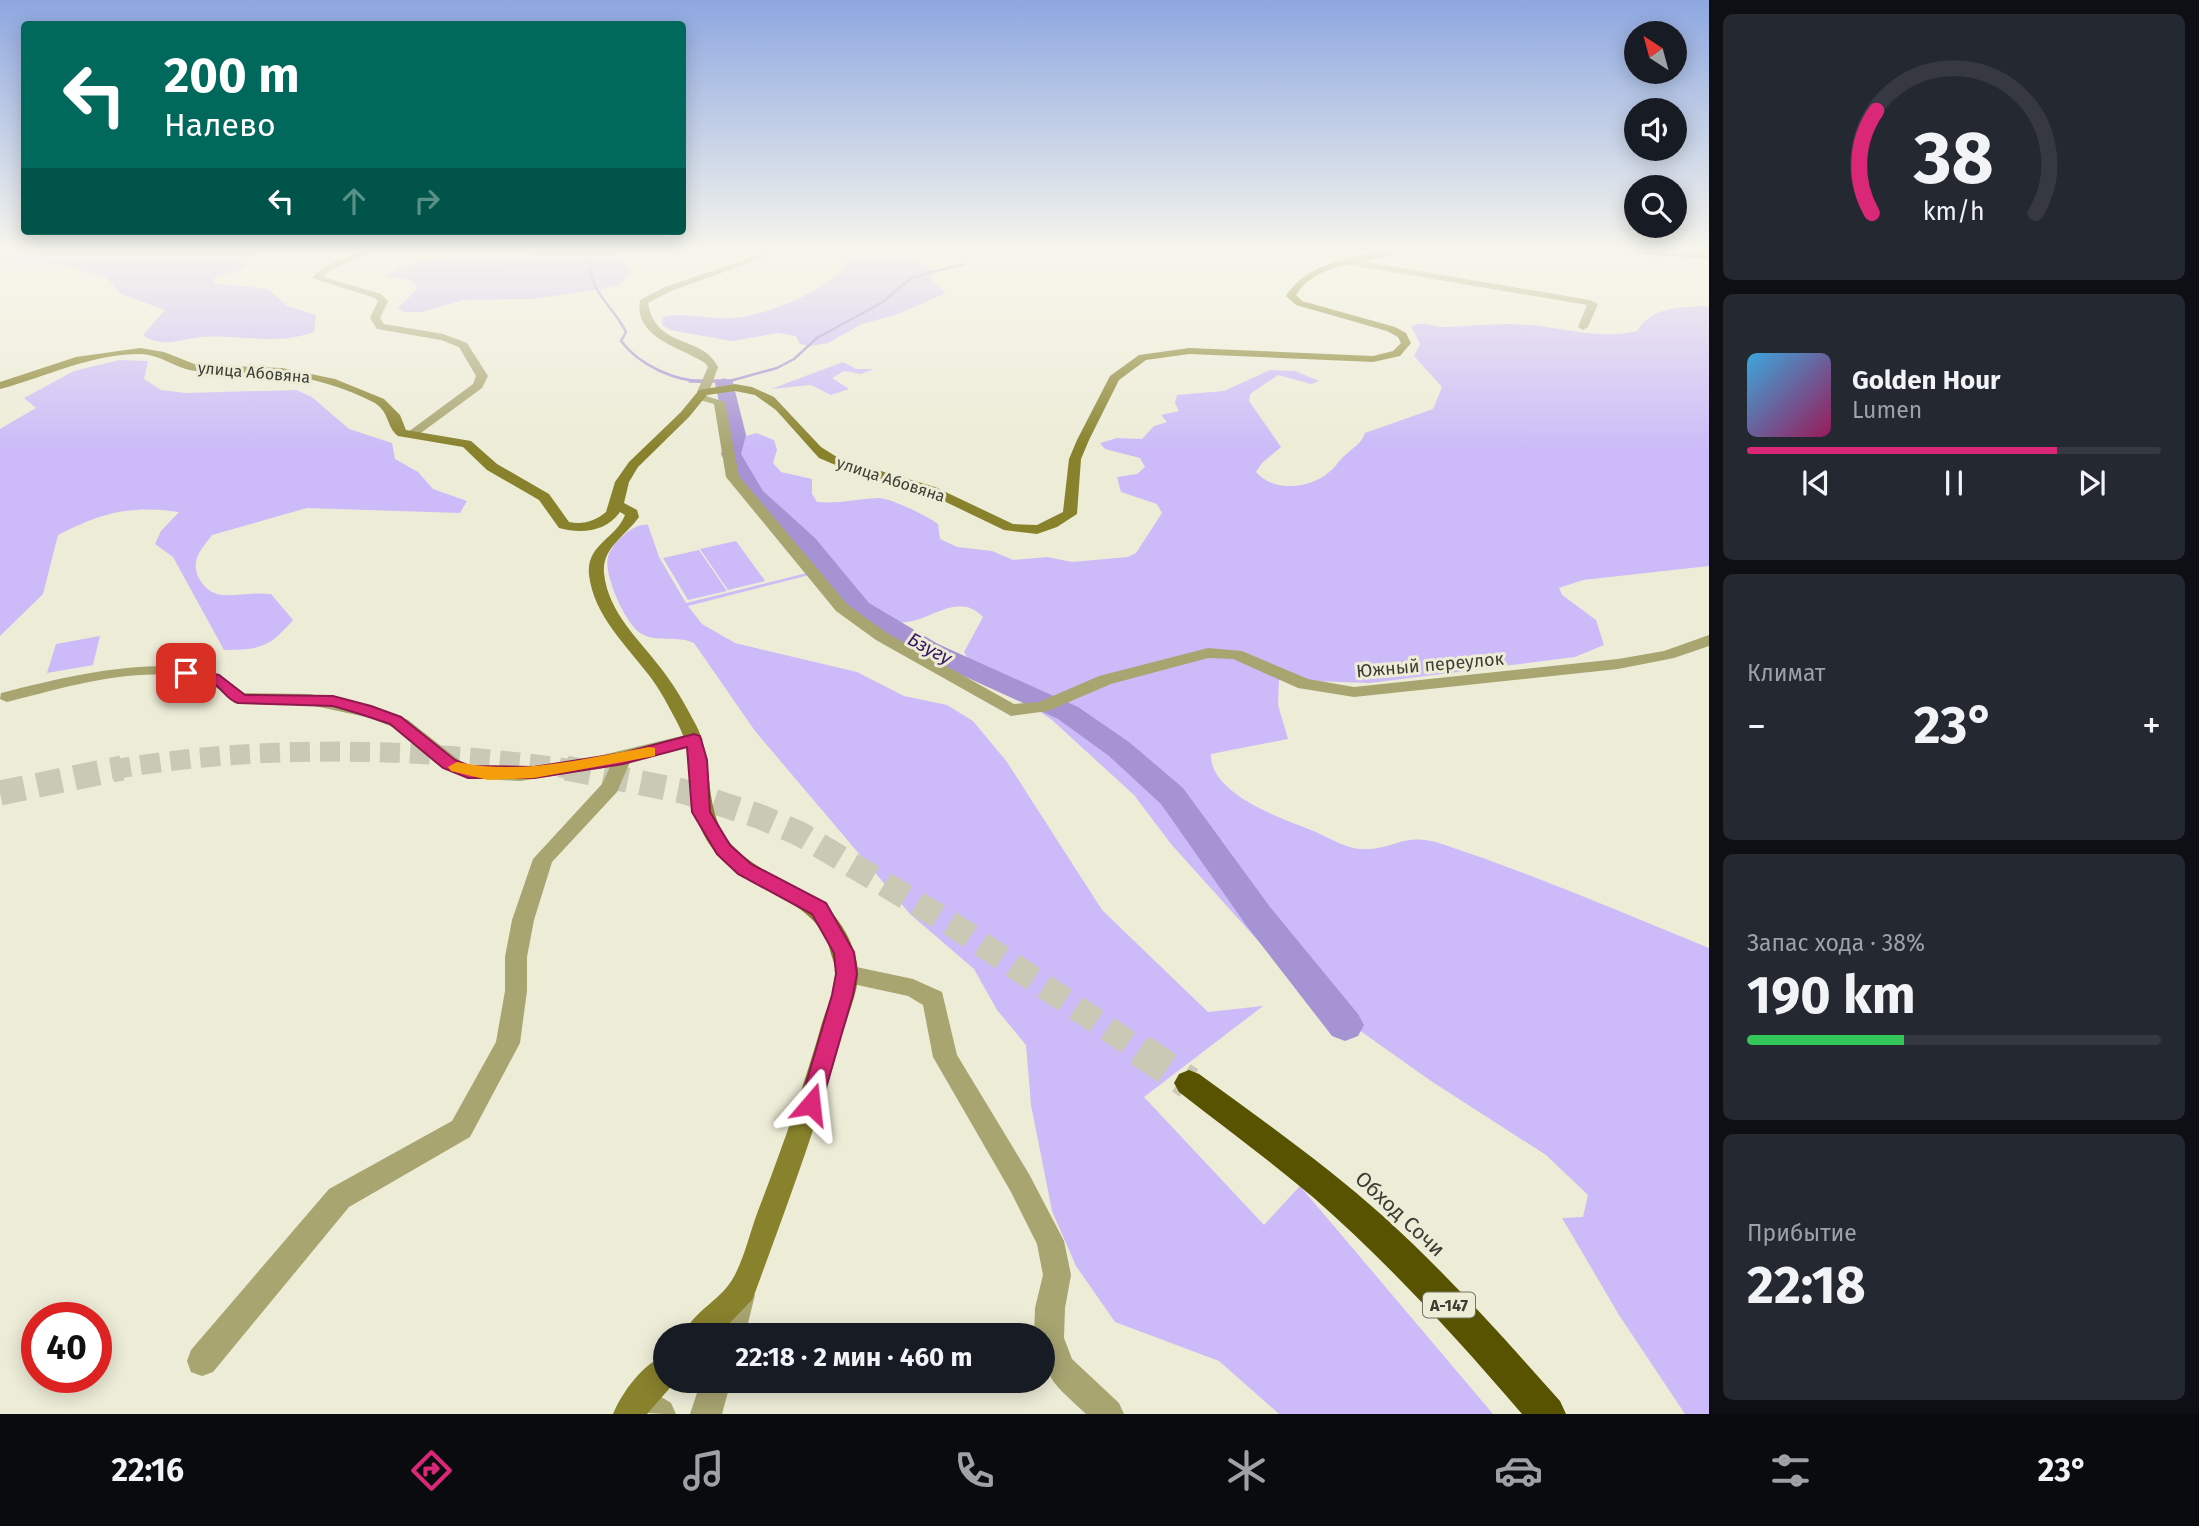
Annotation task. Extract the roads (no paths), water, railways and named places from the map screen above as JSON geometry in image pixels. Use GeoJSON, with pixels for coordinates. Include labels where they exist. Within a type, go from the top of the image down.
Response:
{"type":"FeatureCollection","features":[{"type":"Feature","properties":{"kind":"highway","name":"Обход Сочи"},"geometry":{"type":"LineString","coordinates":[[1189,1083],[1268,1142],[1373,1230],[1480,1338],[1547,1414]]}},
{"type":"Feature","properties":{"kind":"street"},"geometry":{"type":"LineString","coordinates":[[376,316],[381,327],[443,337],[463,345],[482,376],[478,386],[410,435]]}},
{"type":"Feature","properties":{"kind":"street"},"geometry":{"type":"LineString","coordinates":[[410,435],[467,444],[503,475],[544,497],[559,521],[568,526],[580,528],[606,519],[618,506],[624,477],[703,389],[713,367],[710,361],[659,336],[648,327],[646,316]]}},
{"type":"Feature","properties":{"kind":"street","name":"улица Абовяна"},"geometry":{"type":"LineString","coordinates":[[703,389],[753,389],[782,407],[813,447],[828,458],[930,490],[1008,526],[1031,530],[1052,526],[1070,514],[1075,459],[1083,440],[1114,378],[1143,357],[1189,352],[1373,359],[1392,356],[1403,349],[1406,343],[1402,335],[1391,329],[1345,316]]}},
{"type":"Feature","properties":{"kind":"street"},"geometry":{"type":"LineString","coordinates":[[1583,327],[1588,316]]}},
{"type":"Feature","properties":{"kind":"street","name":"улица Абовяна"},"geometry":{"type":"LineString","coordinates":[[0,386],[76,360],[139,351],[160,355],[195,368],[282,371],[331,381],[380,401],[394,415],[397,430],[410,435]]}},
{"type":"Feature","properties":{"kind":"street","name":"Южный переулок"},"geometry":{"type":"LineString","coordinates":[[703,389],[719,402],[733,477],[842,608],[860,624],[988,694],[1011,710],[1050,704],[1078,690],[1208,653],[1236,654],[1304,684],[1354,692],[1618,664],[1668,655],[1709,640]]}},
{"type":"Feature","properties":{"kind":"street"},"geometry":{"type":"LineString","coordinates":[[618,506],[632,513],[632,517],[601,550],[596,563],[597,579],[612,617],[670,691],[694,739],[699,760],[701,812],[724,849],[744,869],[819,908],[844,952],[847,974],[811,1104],[742,1290],[733,1323]]}},
{"type":"Feature","properties":{"kind":"street"},"geometry":{"type":"LineString","coordinates":[[7,697],[82,679],[124,674],[186,673],[214,678],[227,686],[233,696],[243,699],[333,701],[376,713],[396,721],[449,764],[468,772],[534,773],[623,758],[694,739]]}},
{"type":"Feature","properties":{"kind":"street"},"geometry":{"type":"LineString","coordinates":[[202,1361],[339,1198],[461,1129],[508,1043],[516,991],[516,957],[523,920],[543,859],[610,787],[623,758]]}},
{"type":"Feature","properties":{"kind":"street"},"geometry":{"type":"LineString","coordinates":[[847,974],[913,988],[933,999],[945,1057],[1020,1183],[1050,1241],[1058,1275],[1050,1308],[1049,1338],[1061,1370],[1108,1414]]}},
{"type":"Feature","properties":{"kind":"street"},"geometry":{"type":"LineString","coordinates":[[710,1323],[742,1290]]}},
{"type":"Feature","properties":{"kind":"street"},"geometry":{"type":"LineString","coordinates":[[643,1409],[653,1391]]}},
{"type":"Feature","properties":{"kind":"street"},"geometry":{"type":"LineString","coordinates":[[706,1414],[712,1393]]}},
{"type":"Feature","properties":{"kind":"waterway","name":"Бзугу"},"geometry":{"type":"LineString","coordinates":[[616,316],[626,332],[621,341],[638,358],[670,375],[694,381]]}},
{"type":"Feature","properties":{"kind":"waterway"},"geometry":{"type":"LineString","coordinates":[[730,381],[777,368],[794,359],[817,338],[857,316]]}},
{"type":"Feature","properties":{"kind":"waterway","name":"Бзугу"},"geometry":{"type":"LineString","coordinates":[[694,381],[730,381]]}},
{"type":"Feature","properties":{"kind":"waterway","name":"Бзугу"},"geometry":{"type":"LineString","coordinates":[[694,381],[706,382]]}},
{"type":"Feature","properties":{"kind":"waterway","name":"Бзугу"},"geometry":{"type":"LineString","coordinates":[[724,383],[736,435],[731,454],[755,495],[807,543],[860,608],[929,650],[1068,713],[1119,749],[1172,796],[1258,916],[1345,1025]]}},
{"type":"Feature","properties":{"kind":"tunnel"},"geometry":{"type":"LineString","coordinates":[[116,769],[226,756],[344,752],[462,757],[573,769]]}},
{"type":"Feature","properties":{"kind":"tunnel"},"geometry":{"type":"LineString","coordinates":[[116,769],[122,768]]}},
{"type":"Feature","properties":{"kind":"tunnel"},"geometry":{"type":"LineString","coordinates":[[566,768],[573,769]]}},
{"type":"Feature","properties":{"kind":"tunnel"},"geometry":{"type":"LineString","coordinates":[[0,793],[116,769]]}},
{"type":"Feature","properties":{"kind":"tunnel"},"geometry":{"type":"LineString","coordinates":[[111,770],[116,769]]}},
{"type":"Feature","properties":{"kind":"tunnel"},"geometry":{"type":"LineString","coordinates":[[573,769],[578,770]]}},
{"type":"Feature","properties":{"kind":"tunnel"},"geometry":{"type":"LineString","coordinates":[[573,769],[682,791],[761,817],[800,834],[953,925],[1142,1052]]}},
{"type":"Feature","properties":{"kind":"tunnel"},"geometry":{"type":"LineString","coordinates":[[1140,1050],[1189,1083]]}}]}
